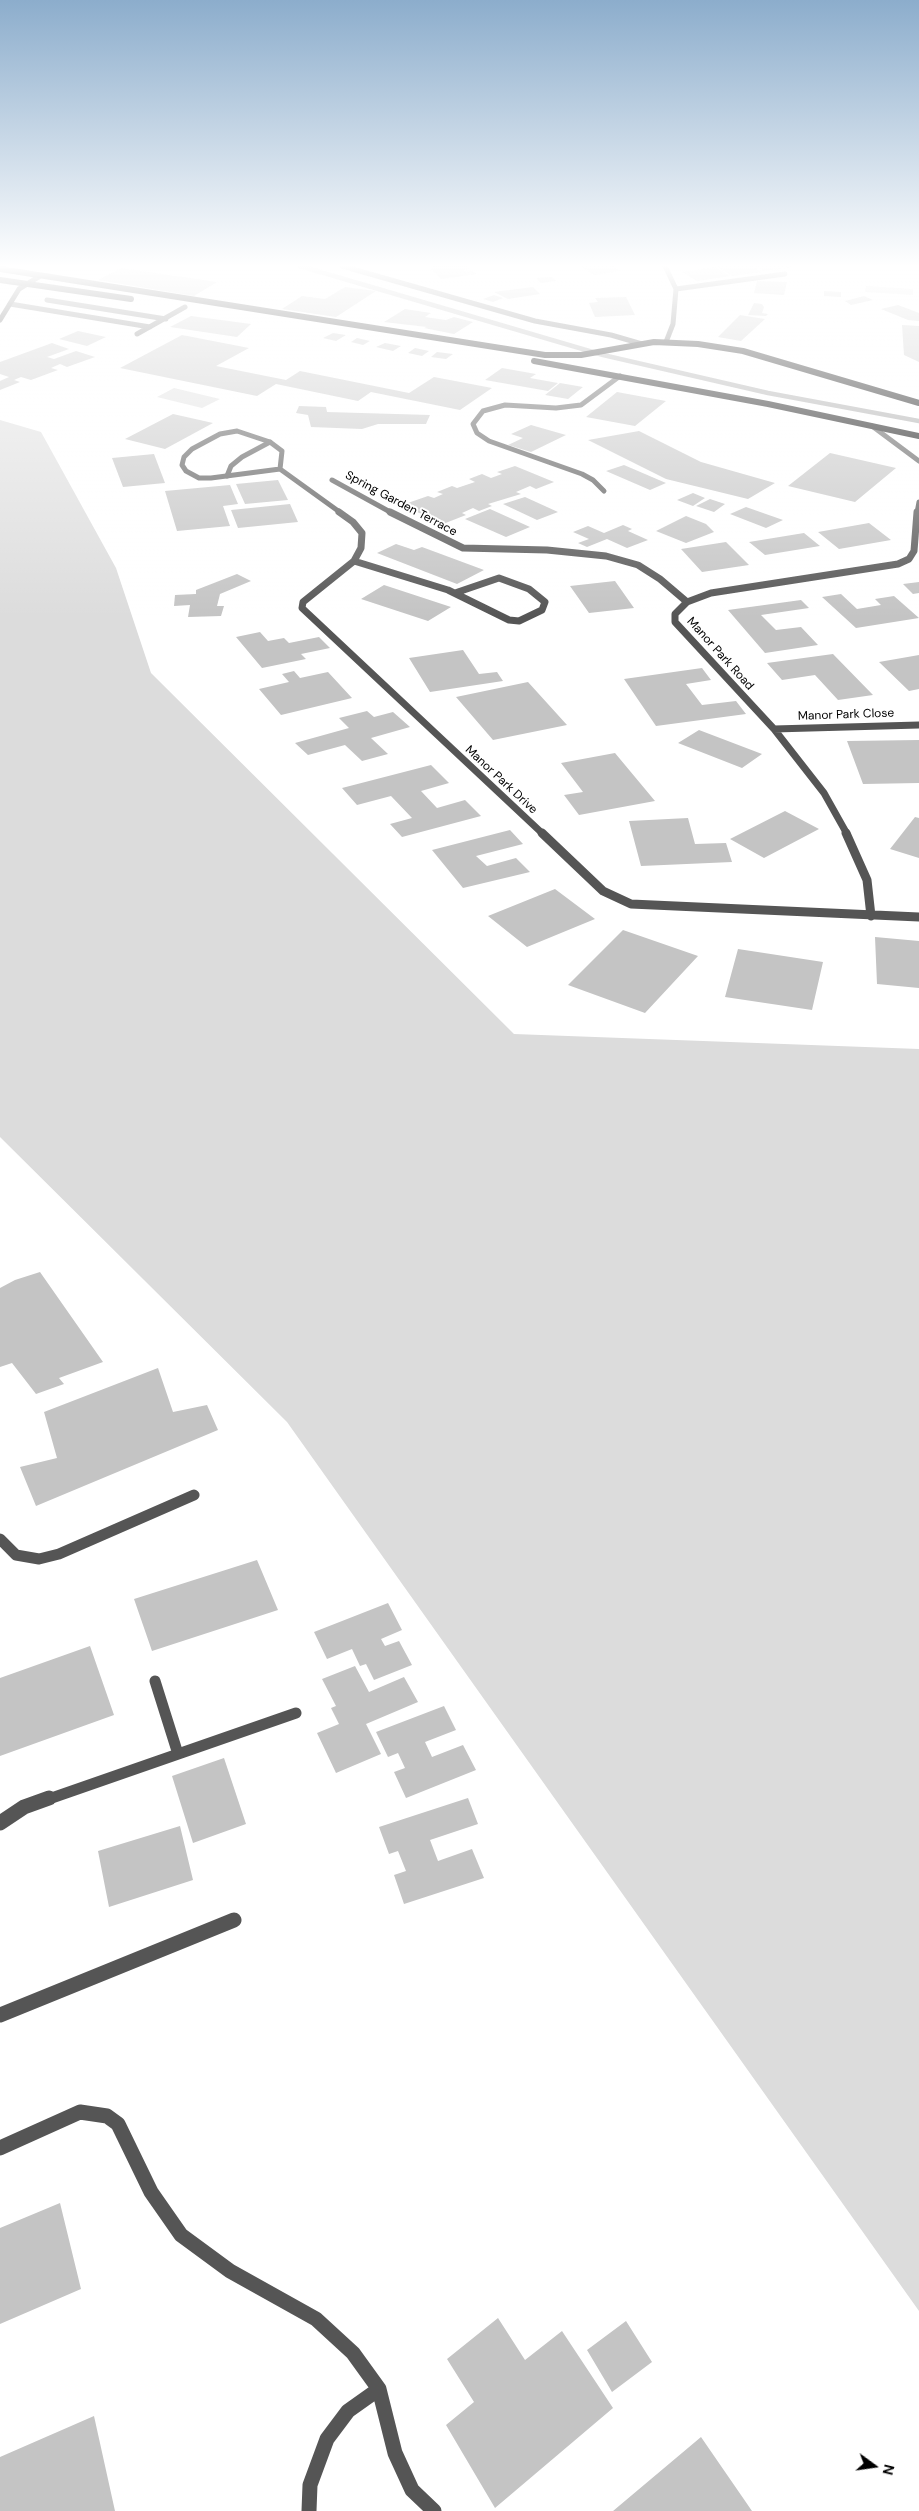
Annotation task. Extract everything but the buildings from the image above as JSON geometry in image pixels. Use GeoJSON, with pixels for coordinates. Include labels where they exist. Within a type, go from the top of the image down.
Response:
{"type":"FeatureCollection","features":[{"type":"Feature","properties":{"kind":"main road"},"geometry":{"type":"LineString","coordinates":[[658,383],[768,404]]}},
{"type":"Feature","properties":{"kind":"main road"},"geometry":{"type":"LineString","coordinates":[[671,383],[919,436]]}},
{"type":"Feature","properties":{"kind":"main road"},"geometry":{"type":"LineString","coordinates":[[852,383],[919,403]]}},
{"type":"Feature","properties":{"kind":"street"},"geometry":{"type":"LineString","coordinates":[[604,491],[593,480],[582,474],[488,441],[477,433],[473,424],[483,411],[505,405],[556,408],[581,405],[610,383]]}},
{"type":"Feature","properties":{"kind":"street"},"geometry":{"type":"LineString","coordinates":[[872,426],[919,461]]}},
{"type":"Feature","properties":{"kind":"street"},"geometry":{"type":"LineString","coordinates":[[280,469],[282,452],[270,442],[238,431],[228,432],[192,449],[184,457],[182,465],[190,475],[205,478],[280,469],[353,522],[362,533],[362,548],[354,561],[455,594],[509,620],[515,621],[542,610],[545,602],[529,589],[499,578],[488,580],[455,594]]}},
{"type":"Feature","properties":{"kind":"street"},"geometry":{"type":"LineString","coordinates":[[227,476],[231,466],[236,461],[270,442]]}},
{"type":"Feature","properties":{"kind":"street","name":"Spring Garden Terrace"},"geometry":{"type":"LineString","coordinates":[[332,480],[463,548],[548,550],[614,558],[638,565],[660,579],[686,602]]}},
{"type":"Feature","properties":{"kind":"street","name":"Manor Park Road"},"geometry":{"type":"LineString","coordinates":[[871,916],[868,880],[855,848],[824,793],[774,729],[675,622],[679,608],[686,602],[711,593],[898,564],[909,559],[914,551],[915,525],[919,502]]}},
{"type":"Feature","properties":{"kind":"street","name":"Manor Park Drive"},"geometry":{"type":"LineString","coordinates":[[354,561],[303,602],[302,608],[602,891],[630,904],[919,917]]}},
{"type":"Feature","properties":{"kind":"street","name":"Manor Park Close"},"geometry":{"type":"LineString","coordinates":[[774,729],[919,725]]}},
{"type":"Feature","properties":{"kind":"street"},"geometry":{"type":"LineString","coordinates":[[0,1539],[16,1555],[39,1559],[59,1554],[194,1495]]}},
{"type":"Feature","properties":{"kind":"street"},"geometry":{"type":"LineString","coordinates":[[155,1681],[178,1754]]}},
{"type":"Feature","properties":{"kind":"street"},"geometry":{"type":"LineString","coordinates":[[0,1823],[24,1807],[296,1713]]}},
{"type":"Feature","properties":{"kind":"street"},"geometry":{"type":"LineString","coordinates":[[0,2015],[234,1920]]}},
{"type":"Feature","properties":{"kind":"street"},"geometry":{"type":"LineString","coordinates":[[0,2148],[80,2112],[107,2116],[118,2124],[151,2192],[181,2235],[230,2271],[316,2319],[353,2353],[379,2389],[395,2453],[412,2490],[434,2511]]}},
{"type":"Feature","properties":{"kind":"street"},"geometry":{"type":"LineString","coordinates":[[309,2511],[310,2485],[326,2439],[348,2412],[379,2389]]}},
{"type":"Feature","properties":{"kind":"shaded area"},"geometry":{"type":"Polygon","coordinates":[[[174,388],[220,399],[202,408],[157,397],[174,388]]]}},
{"type":"Feature","properties":{"kind":"shaded area"},"geometry":{"type":"Polygon","coordinates":[[[0,420],[41,432],[116,568],[151,673],[514,1034],[919,1049],[919,2311],[287,1422],[0,1137],[0,420]]]}},
{"type":"Feature","properties":{"kind":"waterway"},"geometry":{"type":"LineString","coordinates":[[725,383],[919,421]]}}]}
